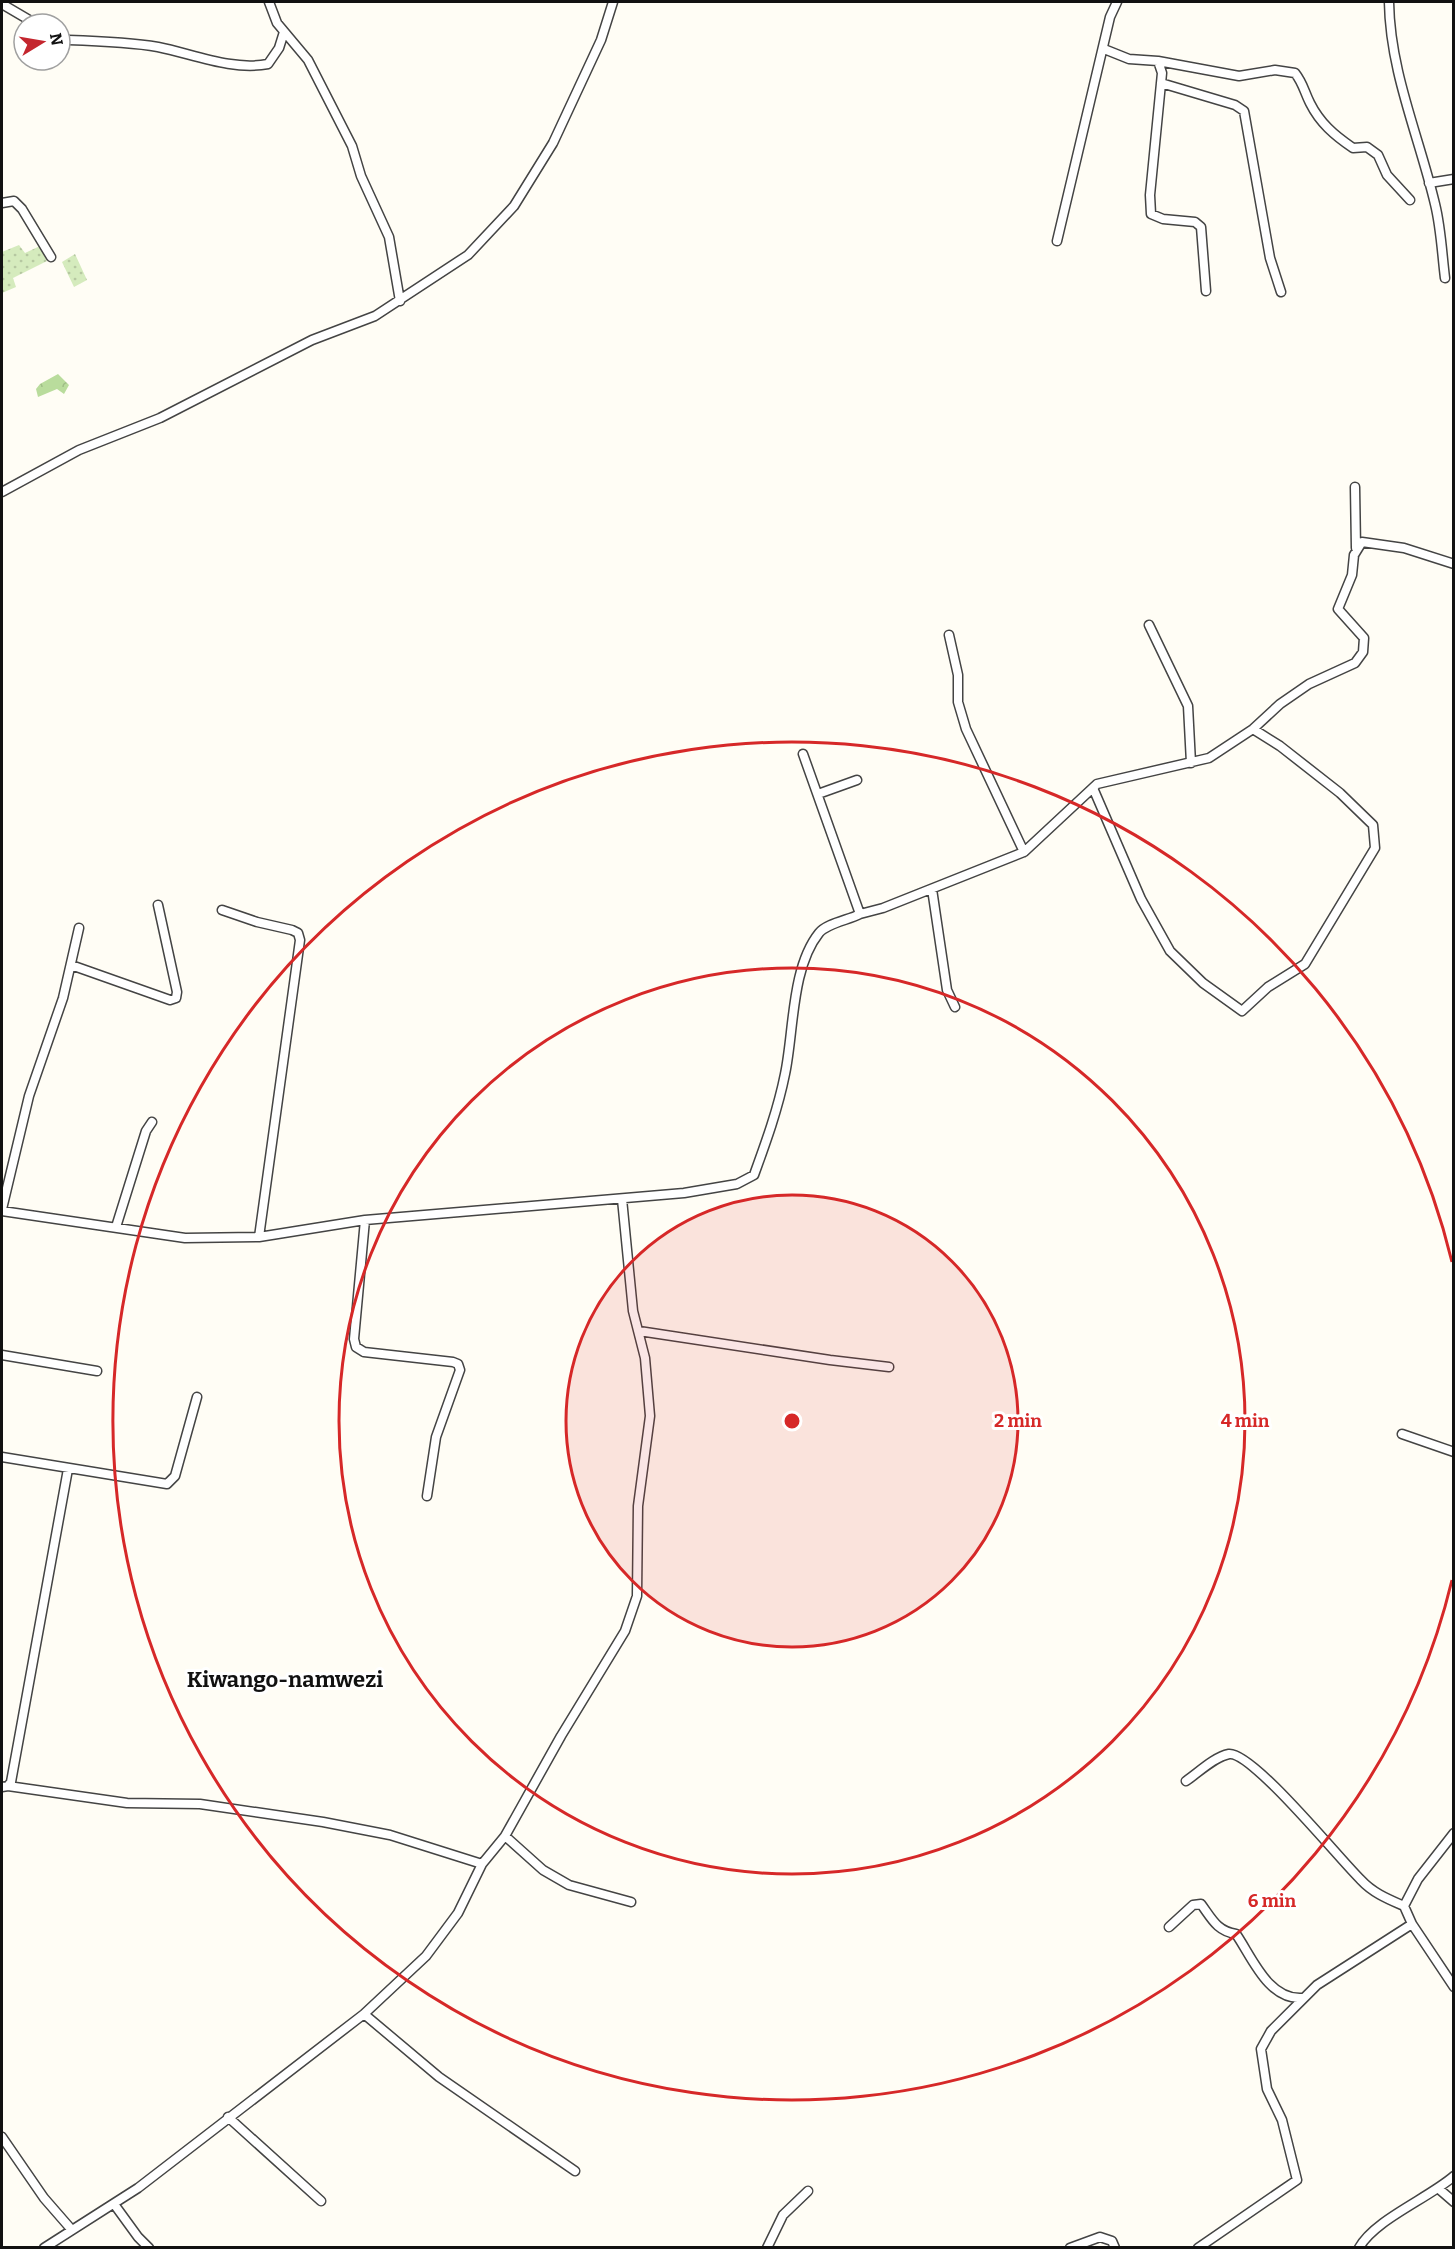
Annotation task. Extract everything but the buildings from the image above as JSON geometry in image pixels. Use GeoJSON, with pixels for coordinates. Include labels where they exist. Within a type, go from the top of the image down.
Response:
{"type":"FeatureCollection","features":[{"type":"Feature","properties":{"kind":"street"},"geometry":{"type":"LineString","coordinates":[[269,2],[273,16],[308,60],[352,146],[361,176],[393,251],[400,301]]}},
{"type":"Feature","properties":{"kind":"street"},"geometry":{"type":"LineString","coordinates":[[2,492],[79,450],[160,418],[312,340],[375,316],[468,255],[514,206],[553,143],[601,40],[613,2]]}},
{"type":"Feature","properties":{"kind":"street"},"geometry":{"type":"LineString","coordinates":[[1057,240],[1110,17],[1118,2]]}},
{"type":"Feature","properties":{"kind":"street"},"geometry":{"type":"LineString","coordinates":[[1389,2],[1388,29],[1399,82],[1436,206],[1445,278]]}},
{"type":"Feature","properties":{"kind":"street"},"geometry":{"type":"LineString","coordinates":[[2,4],[16,12]]}},
{"type":"Feature","properties":{"kind":"street"},"geometry":{"type":"LineString","coordinates":[[72,41],[159,48],[207,59],[253,65],[268,64],[279,48],[284,32]]}},
{"type":"Feature","properties":{"kind":"street"},"geometry":{"type":"LineString","coordinates":[[1104,49],[1129,59],[1239,76],[1275,70],[1295,73],[1304,84],[1309,101],[1323,126],[1353,148],[1367,147],[1378,155],[1387,175],[1410,200]]}},
{"type":"Feature","properties":{"kind":"street"},"geometry":{"type":"LineString","coordinates":[[1158,62],[1162,73],[1150,195],[1151,214],[1163,219],[1195,222],[1201,227],[1206,291]]}},
{"type":"Feature","properties":{"kind":"street"},"geometry":{"type":"LineString","coordinates":[[1161,83],[1235,105],[1244,111],[1270,258],[1281,292]]}},
{"type":"Feature","properties":{"kind":"street"},"geometry":{"type":"LineString","coordinates":[[1429,183],[1454,179]]}},
{"type":"Feature","properties":{"kind":"street"},"geometry":{"type":"LineString","coordinates":[[2,203],[14,201],[22,209],[51,256]]}},
{"type":"Feature","properties":{"kind":"street"},"geometry":{"type":"LineString","coordinates":[[80,928],[71,965],[29,1096],[2,1210],[185,1238],[259,1237],[365,1220],[622,1199],[737,1184],[754,1175],[769,1135],[785,1074],[794,1007],[811,947],[822,930],[860,914],[883,909],[1024,852],[1097,784],[1209,758],[1253,729],[1280,704],[1309,684],[1355,663],[1361,657],[1364,638],[1338,609],[1352,575],[1356,548],[1355,487]]}},
{"type":"Feature","properties":{"kind":"street"},"geometry":{"type":"LineString","coordinates":[[1356,548],[1362,542],[1368,542],[1404,548],[1419,555],[1454,564]]}},
{"type":"Feature","properties":{"kind":"street"},"geometry":{"type":"LineString","coordinates":[[1149,625],[1188,706],[1191,763]]}},
{"type":"Feature","properties":{"kind":"street"},"geometry":{"type":"LineString","coordinates":[[949,635],[958,675],[958,702],[966,729],[1024,852]]}},
{"type":"Feature","properties":{"kind":"street"},"geometry":{"type":"LineString","coordinates":[[1093,788],[1141,900],[1170,951],[1203,983],[1242,1011],[1268,987],[1305,964],[1324,937],[1375,848],[1372,825],[1340,793],[1280,746],[1253,729]]}},
{"type":"Feature","properties":{"kind":"street"},"geometry":{"type":"LineString","coordinates":[[803,754],[860,914]]}},
{"type":"Feature","properties":{"kind":"street"},"geometry":{"type":"LineString","coordinates":[[818,794],[856,780]]}},
{"type":"Feature","properties":{"kind":"street"},"geometry":{"type":"LineString","coordinates":[[932,889],[947,990],[954,1007]]}},
{"type":"Feature","properties":{"kind":"street"},"geometry":{"type":"LineString","coordinates":[[71,965],[170,1000],[176,998],[177,992],[158,905]]}},
{"type":"Feature","properties":{"kind":"street"},"geometry":{"type":"LineString","coordinates":[[222,910],[291,930],[298,933],[300,940],[259,1237]]}},
{"type":"Feature","properties":{"kind":"street"},"geometry":{"type":"LineString","coordinates":[[116,1227],[146,1131],[152,1122]]}},
{"type":"Feature","properties":{"kind":"street"},"geometry":{"type":"LineString","coordinates":[[44,2247],[114,2204],[364,2014],[426,1956],[444,1935],[482,1864],[505,1836],[561,1736],[625,1631],[637,1596],[638,1506],[650,1416],[649,1382],[633,1311],[622,1199]]}},
{"type":"Feature","properties":{"kind":"street"},"geometry":{"type":"LineString","coordinates":[[365,1220],[354,1339],[356,1347],[364,1352],[453,1362],[458,1364],[460,1370],[436,1437],[427,1496]]}},
{"type":"Feature","properties":{"kind":"street"},"geometry":{"type":"LineString","coordinates":[[639,1331],[889,1367]]}},
{"type":"Feature","properties":{"kind":"street"},"geometry":{"type":"LineString","coordinates":[[2,1355],[97,1371]]}},
{"type":"Feature","properties":{"kind":"street"},"geometry":{"type":"LineString","coordinates":[[2,1457],[167,1484],[175,1476],[197,1397]]}},
{"type":"Feature","properties":{"kind":"street"},"geometry":{"type":"LineString","coordinates":[[1402,1434],[1454,1452]]}},
{"type":"Feature","properties":{"kind":"street"},"geometry":{"type":"LineString","coordinates":[[68,1469],[33,1668],[3,1787],[128,1803],[200,1804],[323,1822],[390,1835],[482,1864]]}},
{"type":"Feature","properties":{"kind":"street"},"geometry":{"type":"LineString","coordinates":[[1186,1781],[1226,1755],[1234,1755],[1252,1766],[1307,1819],[1361,1880],[1380,1896],[1404,1906],[1412,1924],[1454,1987]]}},
{"type":"Feature","properties":{"kind":"street"},"geometry":{"type":"LineString","coordinates":[[1404,1906],[1418,1879],[1454,1833]]}},
{"type":"Feature","properties":{"kind":"street"},"geometry":{"type":"LineString","coordinates":[[505,1836],[543,1870],[569,1885],[631,1902]]}},
{"type":"Feature","properties":{"kind":"street"},"geometry":{"type":"LineString","coordinates":[[1168,1927],[1193,1905],[1201,1904],[1216,1926],[1225,1932],[1236,1934],[1263,1978],[1284,1995],[1293,1999],[1302,1998]]}},
{"type":"Feature","properties":{"kind":"street"},"geometry":{"type":"LineString","coordinates":[[1198,2247],[1297,2180],[1282,2120],[1267,2089],[1261,2049],[1271,2031],[1317,1985],[1412,1924]]}},
{"type":"Feature","properties":{"kind":"street"},"geometry":{"type":"LineString","coordinates":[[364,2014],[439,2077],[575,2171]]}},
{"type":"Feature","properties":{"kind":"street"},"geometry":{"type":"LineString","coordinates":[[228,2117],[321,2201]]}},
{"type":"Feature","properties":{"kind":"street"},"geometry":{"type":"LineString","coordinates":[[2,2137],[44,2198],[71,2229]]}},
{"type":"Feature","properties":{"kind":"street"},"geometry":{"type":"LineString","coordinates":[[1359,2247],[1370,2232],[1439,2189],[1454,2176]]}},
{"type":"Feature","properties":{"kind":"street"},"geometry":{"type":"LineString","coordinates":[[1439,2189],[1454,2202]]}},
{"type":"Feature","properties":{"kind":"street"},"geometry":{"type":"LineString","coordinates":[[767,2247],[783,2215],[808,2191]]}},
{"type":"Feature","properties":{"kind":"street"},"geometry":{"type":"LineString","coordinates":[[114,2204],[149,2247]]}},
{"type":"Feature","properties":{"kind":"street"},"geometry":{"type":"LineString","coordinates":[[1070,2247],[1100,2237],[1112,2241],[1115,2247]]}},
{"type":"Feature","properties":{"kind":"green space"},"geometry":{"type":"Polygon","coordinates":[[[19,245],[25,253],[40,246],[47,261],[13,278],[16,287],[2,293],[2,252],[19,245]]]}},
{"type":"Feature","properties":{"kind":"green space"},"geometry":{"type":"Polygon","coordinates":[[[75,254],[87,280],[74,287],[62,262],[75,254]]]}},
{"type":"Feature","properties":{"kind":"green space"},"geometry":{"type":"Polygon","coordinates":[[[58,374],[69,385],[64,394],[57,389],[38,397],[36,389],[40,384],[58,374]]]}},
{"type":"Feature","properties":{"kind":"district","name":"Kiwango-namwezi"},"geometry":{"type":"Point","coordinates":[285,1679]}}]}
